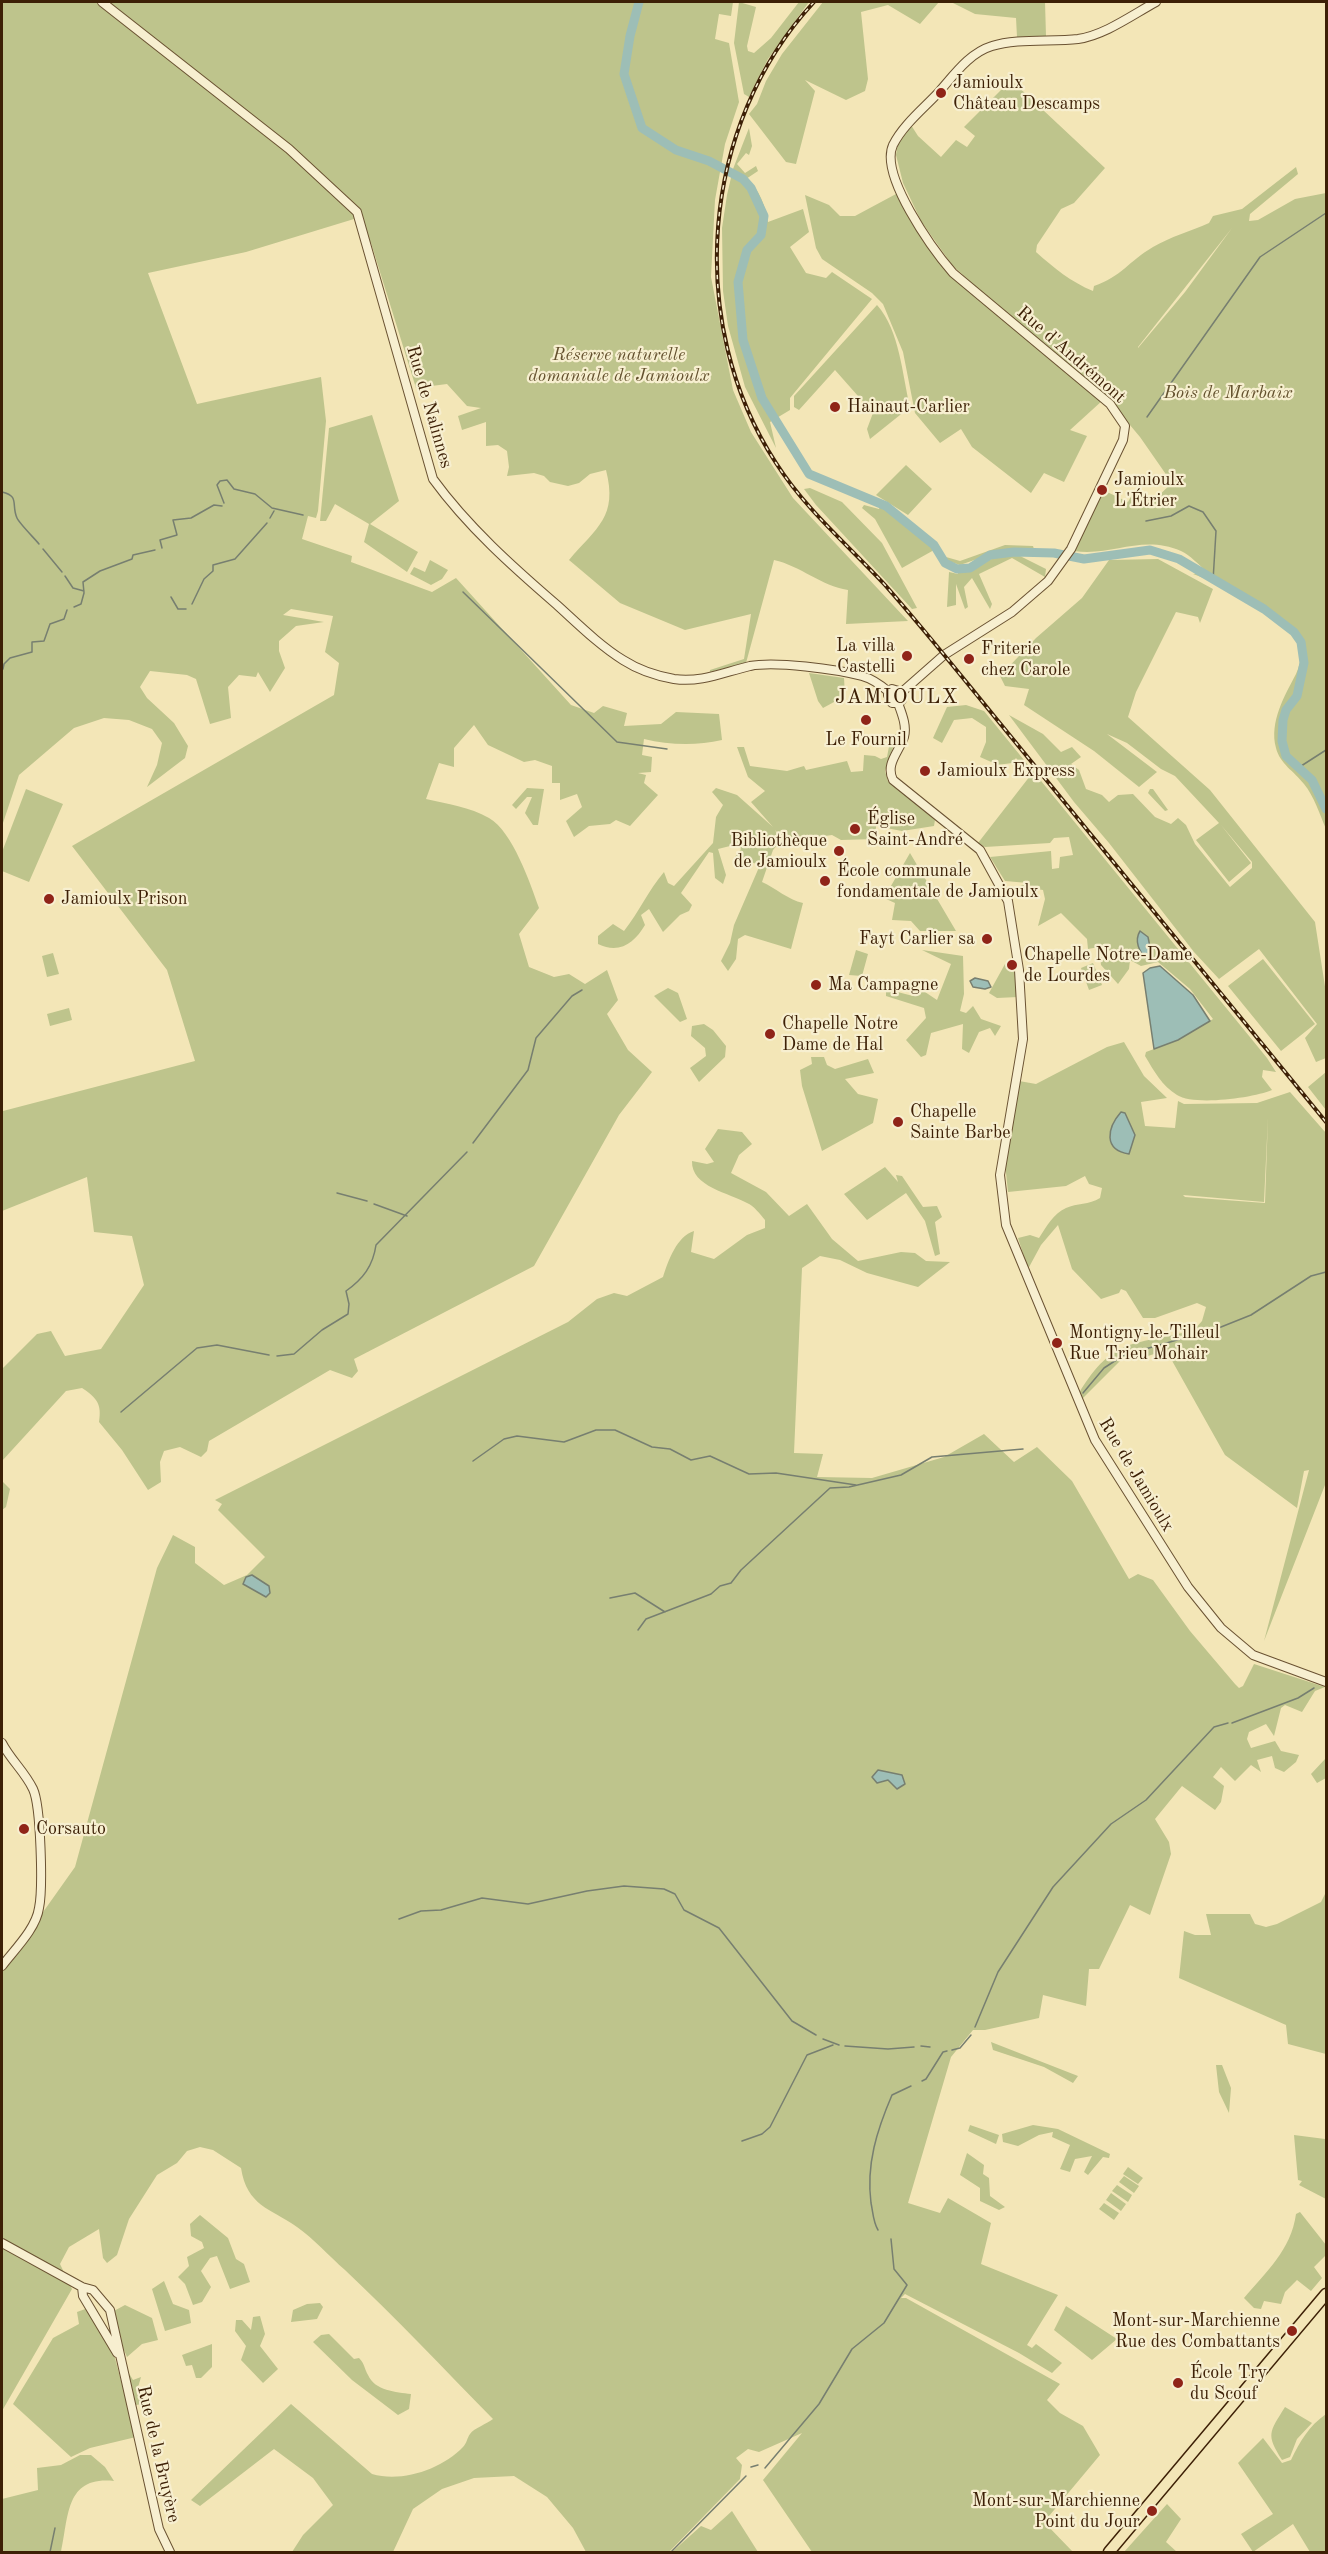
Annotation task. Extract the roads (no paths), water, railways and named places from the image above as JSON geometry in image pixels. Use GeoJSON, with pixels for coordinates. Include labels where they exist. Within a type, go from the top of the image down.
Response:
{"type":"FeatureCollection","features":[{"type":"Feature","properties":{"kind":"main road"},"geometry":{"type":"LineString","coordinates":[[1109,2553],[1326,2294]]}},
{"type":"Feature","properties":{"kind":"street","name":"Rue de Nalinnes"},"geometry":{"type":"LineString","coordinates":[[102,2],[289,149],[357,212],[433,479],[449,500],[513,568],[584,630],[624,661],[644,671],[675,679],[703,679],[751,666],[777,664],[861,676],[877,682],[890,692]]}},
{"type":"Feature","properties":{"kind":"street","name":"Rue d'Andrémont"},"geometry":{"type":"LineString","coordinates":[[902,692],[946,654],[1012,612],[1033,595],[1060,566],[1071,549],[1123,440],[1122,422],[1110,404],[953,273],[931,249],[900,188],[892,166],[892,147],[901,131],[975,53],[994,45],[1080,39],[1102,31],[1156,2]]}},
{"type":"Feature","properties":{"kind":"street"},"geometry":{"type":"LineString","coordinates":[[896,689],[902,692],[902,700],[898,703],[892,703],[889,700],[890,692],[896,689]]}},
{"type":"Feature","properties":{"kind":"street","name":"Rue de Jamioulx"},"geometry":{"type":"LineString","coordinates":[[898,703],[905,727],[904,737],[890,769],[893,780],[980,850],[1008,901],[1019,970],[1023,1039],[1000,1175],[1006,1225],[1095,1440],[1188,1587],[1221,1628],[1253,1655],[1326,1682]]}},
{"type":"Feature","properties":{"kind":"street"},"geometry":{"type":"LineString","coordinates":[[2,1743],[31,1785],[38,1804],[39,1909],[33,1924],[2,1966]]}},
{"type":"Feature","properties":{"kind":"street","name":"Rue de la Bruyère"},"geometry":{"type":"LineString","coordinates":[[2,2243],[100,2296],[110,2310],[159,2529],[170,2553]]}},
{"type":"Feature","properties":{"kind":"street","name":"Rue de la Bruyère"},"geometry":{"type":"LineString","coordinates":[[86,2288],[83,2296],[121,2360]]}},
{"type":"Feature","properties":{"kind":"water"},"geometry":{"type":"Polygon","coordinates":[[[1140,931],[1148,937],[1151,952],[1147,959],[1138,946],[1137,939],[1140,931]]]}},
{"type":"Feature","properties":{"kind":"water"},"geometry":{"type":"Polygon","coordinates":[[[1160,966],[1193,995],[1210,1021],[1178,1040],[1154,1049],[1143,973],[1150,968],[1160,966]]]}},
{"type":"Feature","properties":{"kind":"water"},"geometry":{"type":"Polygon","coordinates":[[[975,978],[988,981],[991,987],[985,989],[973,987],[970,981],[975,978]]]}},
{"type":"Feature","properties":{"kind":"water"},"geometry":{"type":"Polygon","coordinates":[[[1121,1112],[1125,1113],[1135,1135],[1129,1154],[1115,1148],[1110,1138],[1113,1125],[1121,1112]]]}},
{"type":"Feature","properties":{"kind":"water"},"geometry":{"type":"Polygon","coordinates":[[[252,1575],[269,1586],[270,1593],[266,1597],[243,1584],[246,1577],[252,1575]]]}},
{"type":"Feature","properties":{"kind":"water"},"geometry":{"type":"Polygon","coordinates":[[[878,1770],[902,1775],[905,1784],[897,1789],[888,1780],[877,1783],[872,1777],[878,1770]]]}},
{"type":"Feature","properties":{"kind":"waterway"},"geometry":{"type":"LineString","coordinates":[[639,2],[630,36],[624,74],[642,128],[676,150],[709,161],[743,179],[751,188],[764,216],[761,235],[747,250],[738,282],[743,340],[762,398],[809,474],[886,506],[934,545],[945,563],[957,569],[970,568],[990,555],[1014,552],[1054,553],[1084,559],[1150,550],[1179,559],[1264,609],[1294,632],[1301,642],[1304,663],[1297,696],[1286,710],[1283,720],[1282,741],[1286,756],[1312,780],[1326,809]]}},
{"type":"Feature","properties":{"kind":"waterway"},"geometry":{"type":"LineString","coordinates":[[1147,417],[1260,257],[1326,213]]}},
{"type":"Feature","properties":{"kind":"waterway"},"geometry":{"type":"LineString","coordinates":[[224,503],[217,485],[220,481],[227,480],[234,489],[255,494],[272,508],[303,515]]}},
{"type":"Feature","properties":{"kind":"waterway"},"geometry":{"type":"LineString","coordinates":[[2,492],[11,496],[17,518],[39,544]]}},
{"type":"Feature","properties":{"kind":"waterway"},"geometry":{"type":"LineString","coordinates":[[162,548],[160,540],[177,535],[173,520],[191,518],[214,505],[222,506]]}},
{"type":"Feature","properties":{"kind":"waterway"},"geometry":{"type":"LineString","coordinates":[[1146,521],[1171,516],[1189,506],[1203,512],[1216,531],[1213,581]]}},
{"type":"Feature","properties":{"kind":"waterway"},"geometry":{"type":"LineString","coordinates":[[270,518],[274,511]]}},
{"type":"Feature","properties":{"kind":"waterway"},"geometry":{"type":"LineString","coordinates":[[192,604],[204,579],[213,571],[213,565],[235,559],[267,523]]}},
{"type":"Feature","properties":{"kind":"waterway"},"geometry":{"type":"LineString","coordinates":[[43,549],[62,572]]}},
{"type":"Feature","properties":{"kind":"waterway"},"geometry":{"type":"LineString","coordinates":[[74,607],[81,604],[84,593],[83,582],[100,571],[132,559],[133,555],[155,550]]}},
{"type":"Feature","properties":{"kind":"waterway"},"geometry":{"type":"LineString","coordinates":[[65,576],[73,588],[84,591]]}},
{"type":"Feature","properties":{"kind":"waterway"},"geometry":{"type":"LineString","coordinates":[[463,592],[617,742],[667,749]]}},
{"type":"Feature","properties":{"kind":"waterway"},"geometry":{"type":"LineString","coordinates":[[171,597],[178,609],[186,609]]}},
{"type":"Feature","properties":{"kind":"waterway"},"geometry":{"type":"LineString","coordinates":[[3,669],[4,664],[10,658],[32,652],[32,642],[44,641],[50,624],[64,619],[67,610]]}},
{"type":"Feature","properties":{"kind":"waterway"},"geometry":{"type":"LineString","coordinates":[[1298,768],[1326,750]]}},
{"type":"Feature","properties":{"kind":"waterway"},"geometry":{"type":"LineString","coordinates":[[473,1143],[528,1070],[536,1038],[572,996],[582,990]]}},
{"type":"Feature","properties":{"kind":"waterway"},"geometry":{"type":"LineString","coordinates":[[277,1356],[294,1354],[322,1330],[348,1314],[349,1304],[346,1291],[366,1271],[376,1245],[467,1152]]}},
{"type":"Feature","properties":{"kind":"waterway"},"geometry":{"type":"LineString","coordinates":[[337,1193],[367,1201]]}},
{"type":"Feature","properties":{"kind":"waterway"},"geometry":{"type":"LineString","coordinates":[[374,1204],[407,1216]]}},
{"type":"Feature","properties":{"kind":"waterway"},"geometry":{"type":"LineString","coordinates":[[1083,1393],[1104,1368],[1124,1355],[1216,1329],[1251,1315],[1311,1276],[1326,1272]]}},
{"type":"Feature","properties":{"kind":"waterway"},"geometry":{"type":"LineString","coordinates":[[121,1412],[197,1348],[217,1345],[269,1355]]}},
{"type":"Feature","properties":{"kind":"waterway"},"geometry":{"type":"LineString","coordinates":[[473,1461],[504,1439],[517,1436],[564,1442],[596,1430],[615,1430],[652,1447],[670,1449],[691,1460],[710,1456],[749,1474],[776,1473],[856,1485]]}},
{"type":"Feature","properties":{"kind":"waterway"},"geometry":{"type":"LineString","coordinates":[[638,1630],[646,1619],[711,1594],[720,1586],[731,1583],[741,1570],[830,1488],[849,1487],[901,1475],[932,1457],[1023,1449]]}},
{"type":"Feature","properties":{"kind":"waterway"},"geometry":{"type":"LineString","coordinates":[[610,1598],[635,1593],[665,1612]]}},
{"type":"Feature","properties":{"kind":"waterway"},"geometry":{"type":"LineString","coordinates":[[1232,1723],[1298,1698],[1314,1688]]}},
{"type":"Feature","properties":{"kind":"waterway"},"geometry":{"type":"LineString","coordinates":[[975,2027],[998,1972],[1053,1887],[1111,1824],[1146,1800],[1214,1727],[1228,1723]]}},
{"type":"Feature","properties":{"kind":"waterway"},"geometry":{"type":"LineString","coordinates":[[399,1919],[421,1911],[441,1910],[482,1898],[528,1904],[587,1891],[624,1886],[664,1889],[675,1894],[684,1910],[719,1928],[792,2021],[816,2035]]}},
{"type":"Feature","properties":{"kind":"waterway"},"geometry":{"type":"LineString","coordinates":[[952,2050],[960,2048],[971,2035]]}},
{"type":"Feature","properties":{"kind":"waterway"},"geometry":{"type":"LineString","coordinates":[[823,2039],[839,2045]]}},
{"type":"Feature","properties":{"kind":"waterway"},"geometry":{"type":"LineString","coordinates":[[742,2141],[762,2134],[770,2127],[807,2055],[833,2045]]}},
{"type":"Feature","properties":{"kind":"waterway"},"geometry":{"type":"LineString","coordinates":[[845,2046],[888,2049],[914,2047]]}},
{"type":"Feature","properties":{"kind":"waterway"},"geometry":{"type":"LineString","coordinates":[[921,2046],[930,2047]]}},
{"type":"Feature","properties":{"kind":"waterway"},"geometry":{"type":"LineString","coordinates":[[922,2081],[926,2079],[943,2052],[947,2051]]}},
{"type":"Feature","properties":{"kind":"waterway"},"geometry":{"type":"LineString","coordinates":[[878,2230],[871,2203],[871,2161],[892,2095],[911,2086]]}},
{"type":"Feature","properties":{"kind":"waterway"},"geometry":{"type":"LineString","coordinates":[[765,2468],[819,2404],[852,2349],[884,2323],[907,2285],[894,2269],[891,2239]]}},
{"type":"Feature","properties":{"kind":"waterway"},"geometry":{"type":"LineString","coordinates":[[751,2467],[758,2465]]}},
{"type":"Feature","properties":{"kind":"waterway"},"geometry":{"type":"LineString","coordinates":[[671,2552],[746,2476]]}},
{"type":"Feature","properties":{"kind":"waterway"},"geometry":{"type":"LineString","coordinates":[[50,2552],[55,2528]]}},
{"type":"Feature","properties":{"kind":"railway"},"geometry":{"type":"LineString","coordinates":[[814,2],[776,51],[747,106],[728,165],[718,226],[718,288],[728,349],[747,408],[776,463],[800,496],[913,617],[1326,1122]]}},
{"type":"Feature","properties":{"kind":"place","name":"Jamioulx Château Descamps"},"geometry":{"type":"Point","coordinates":[941,93]}},
{"type":"Feature","properties":{"kind":"place","name":"Hainaut-Carlier"},"geometry":{"type":"Point","coordinates":[835,407]}},
{"type":"Feature","properties":{"kind":"place","name":"Jamioulx L'Étrier"},"geometry":{"type":"Point","coordinates":[1102,490]}},
{"type":"Feature","properties":{"kind":"place","name":"La villa Castelli"},"geometry":{"type":"Point","coordinates":[907,656]}},
{"type":"Feature","properties":{"kind":"place","name":"Friterie chez Carole"},"geometry":{"type":"Point","coordinates":[969,659]}},
{"type":"Feature","properties":{"kind":"place","name":"Le Fournil"},"geometry":{"type":"Point","coordinates":[866,720]}},
{"type":"Feature","properties":{"kind":"place","name":"Jamioulx Express"},"geometry":{"type":"Point","coordinates":[925,771]}},
{"type":"Feature","properties":{"kind":"place","name":"Église Saint-André"},"geometry":{"type":"Point","coordinates":[855,829]}},
{"type":"Feature","properties":{"kind":"place","name":"Bibliothèque de Jamioulx"},"geometry":{"type":"Point","coordinates":[839,851]}},
{"type":"Feature","properties":{"kind":"place","name":"École communale fondamentale de Jamioulx"},"geometry":{"type":"Point","coordinates":[825,881]}},
{"type":"Feature","properties":{"kind":"place","name":"Jamioulx Prison"},"geometry":{"type":"Point","coordinates":[49,899]}},
{"type":"Feature","properties":{"kind":"place","name":"Fayt Carlier sa"},"geometry":{"type":"Point","coordinates":[987,939]}},
{"type":"Feature","properties":{"kind":"place","name":"Chapelle Notre-Dame de Lourdes"},"geometry":{"type":"Point","coordinates":[1012,965]}},
{"type":"Feature","properties":{"kind":"place","name":"Ma Campagne"},"geometry":{"type":"Point","coordinates":[816,985]}},
{"type":"Feature","properties":{"kind":"place","name":"Chapelle Notre Dame de Hal"},"geometry":{"type":"Point","coordinates":[770,1034]}},
{"type":"Feature","properties":{"kind":"place","name":"Chapelle Sainte Barbe"},"geometry":{"type":"Point","coordinates":[898,1122]}},
{"type":"Feature","properties":{"kind":"place","name":"Montigny-le-Tilleul Rue Trieu Mohair"},"geometry":{"type":"Point","coordinates":[1057,1343]}},
{"type":"Feature","properties":{"kind":"place","name":"Corsauto"},"geometry":{"type":"Point","coordinates":[24,1829]}},
{"type":"Feature","properties":{"kind":"place","name":"Mont-sur-Marchienne Rue des Combattants"},"geometry":{"type":"Point","coordinates":[1292,2331]}},
{"type":"Feature","properties":{"kind":"place","name":"École Try du Scouf"},"geometry":{"type":"Point","coordinates":[1178,2383]}},
{"type":"Feature","properties":{"kind":"place","name":"Mont-sur-Marchienne Point du Jour"},"geometry":{"type":"Point","coordinates":[1152,2511]}},
{"type":"Feature","properties":{"kind":"district","name":"JAMIOULX"},"geometry":{"type":"Point","coordinates":[897,697]}},
{"type":"Feature","properties":{"kind":"park label","name":"Réserve naturelle domaniale de Jamioulx"},"geometry":{"type":"Point","coordinates":[619,365]}},
{"type":"Feature","properties":{"kind":"park label","name":"Bois de Marbaix"},"geometry":{"type":"Point","coordinates":[1228,393]}}]}
